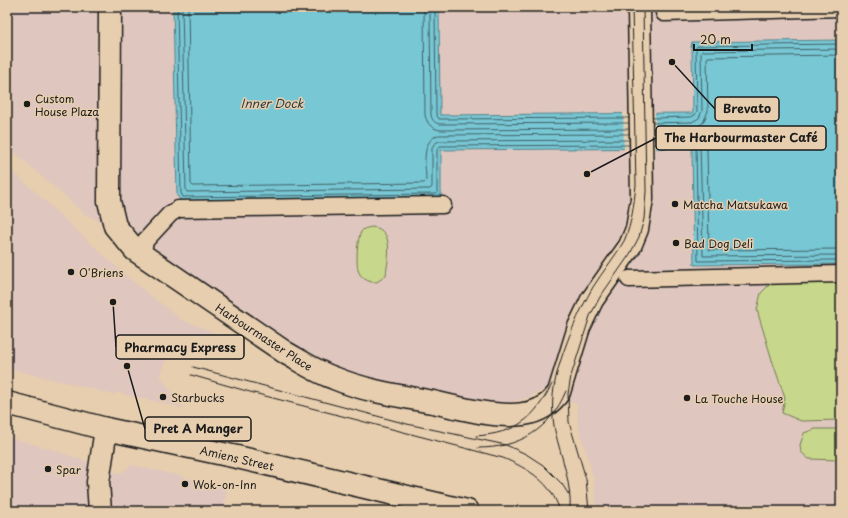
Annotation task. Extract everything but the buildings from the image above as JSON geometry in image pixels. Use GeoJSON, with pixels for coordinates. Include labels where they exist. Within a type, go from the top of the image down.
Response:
{"type":"FeatureCollection","features":[{"type":"Feature","properties":{"kind":"street","name":"Harbourmaster Place"},"geometry":{"type":"LineString","coordinates":[[110,7],[109,201],[115,226],[135,250],[303,363],[335,379],[359,386],[476,411],[506,415],[523,414],[537,410],[552,401],[558,392],[562,381],[579,326],[592,300],[630,246],[637,229],[642,199],[639,7]]}},
{"type":"Feature","properties":{"kind":"street"},"geometry":{"type":"LineString","coordinates":[[664,13],[841,8]]}},
{"type":"Feature","properties":{"kind":"street"},"geometry":{"type":"LineString","coordinates":[[142,256],[145,241],[170,214],[178,209],[443,205]]}},
{"type":"Feature","properties":{"kind":"street"},"geometry":{"type":"LineString","coordinates":[[629,279],[841,274]]}},
{"type":"Feature","properties":{"kind":"street","name":"Amiens Street"},"geometry":{"type":"LineString","coordinates":[[7,403],[106,429],[244,459],[467,511]]}},
{"type":"Feature","properties":{"kind":"street"},"geometry":{"type":"LineString","coordinates":[[100,511],[98,482],[106,429]]}},
{"type":"Feature","properties":{"kind":"shaded area"},"geometry":{"type":"Polygon","coordinates":[[[7,7],[841,7],[841,511],[597,511],[594,480],[578,424],[577,404],[538,391],[528,398],[517,401],[503,403],[478,401],[328,368],[141,243],[85,214],[7,146],[7,7]]]}},
{"type":"Feature","properties":{"kind":"shaded area"},"geometry":{"type":"Polygon","coordinates":[[[7,166],[124,274],[180,319],[213,332],[168,353],[160,376],[183,408],[115,392],[114,395],[7,368],[7,166]]]}},
{"type":"Feature","properties":{"kind":"shaded area"},"geometry":{"type":"Polygon","coordinates":[[[7,437],[54,450],[120,474],[131,465],[177,475],[227,489],[223,511],[7,511],[7,437]]]}},
{"type":"Feature","properties":{"kind":"green space"},"geometry":{"type":"Polygon","coordinates":[[[372,227],[379,229],[384,233],[387,239],[389,253],[386,275],[376,282],[370,282],[362,277],[357,266],[357,251],[361,232],[366,228],[372,227]]]}},
{"type":"Feature","properties":{"kind":"green space"},"geometry":{"type":"Polygon","coordinates":[[[841,281],[841,420],[801,421],[782,413],[785,398],[757,310],[761,293],[771,283],[841,281]]]}},
{"type":"Feature","properties":{"kind":"green space"},"geometry":{"type":"Polygon","coordinates":[[[815,429],[841,429],[841,460],[809,459],[801,452],[800,445],[804,433],[815,429]]]}},
{"type":"Feature","properties":{"kind":"water","name":"Inner Dock"},"geometry":{"type":"Polygon","coordinates":[[[173,7],[439,7],[440,115],[692,113],[692,42],[841,40],[841,264],[694,265],[692,148],[441,150],[441,198],[182,201],[177,196],[173,7]]]}},
{"type":"Feature","properties":{"kind":"pier"},"geometry":{"type":"Polygon","coordinates":[[[623,112],[655,112],[656,150],[624,151],[623,112]]]}},
{"type":"Feature","properties":{"kind":"tram line"},"geometry":{"type":"LineString","coordinates":[[570,511],[568,480],[555,431],[553,395],[555,380],[560,363],[572,329],[582,307],[593,287],[617,253],[629,228],[636,185],[632,7]]}},
{"type":"Feature","properties":{"kind":"tram line"},"geometry":{"type":"LineString","coordinates":[[589,511],[586,479],[569,422],[568,394],[571,376],[590,316],[600,297],[630,254],[639,237],[644,219],[646,191],[643,7]]}},
{"type":"Feature","properties":{"kind":"tram line"},"geometry":{"type":"LineString","coordinates":[[193,367],[407,424],[506,445],[526,454],[543,465],[562,484],[569,495]]}},
{"type":"Feature","properties":{"kind":"tram line"},"geometry":{"type":"LineString","coordinates":[[191,375],[250,392],[503,458],[522,467],[545,484],[551,492],[560,511]]}},
{"type":"Feature","properties":{"kind":"tram line"},"geometry":{"type":"LineString","coordinates":[[476,436],[503,432],[523,422],[538,406],[552,384]]}},
{"type":"Feature","properties":{"kind":"tram line"},"geometry":{"type":"LineString","coordinates":[[478,448],[507,445],[531,434],[542,426],[551,416],[559,405],[566,391]]}},
{"type":"Feature","properties":{"kind":"place","name":"Brevato"},"geometry":{"type":"Point","coordinates":[672,62]}},
{"type":"Feature","properties":{"kind":"place","name":"Custom House Plaza"},"geometry":{"type":"Point","coordinates":[27,104]}},
{"type":"Feature","properties":{"kind":"place","name":"The Harbourmaster Café"},"geometry":{"type":"Point","coordinates":[587,174]}},
{"type":"Feature","properties":{"kind":"place","name":"Matcha Matsukawa"},"geometry":{"type":"Point","coordinates":[675,204]}},
{"type":"Feature","properties":{"kind":"place","name":"Bad Dog Deli"},"geometry":{"type":"Point","coordinates":[676,243]}},
{"type":"Feature","properties":{"kind":"place","name":"O'Briens"},"geometry":{"type":"Point","coordinates":[71,272]}},
{"type":"Feature","properties":{"kind":"place","name":"Pharmacy Express"},"geometry":{"type":"Point","coordinates":[113,302]}},
{"type":"Feature","properties":{"kind":"place","name":"Pret A Manger"},"geometry":{"type":"Point","coordinates":[127,366]}},
{"type":"Feature","properties":{"kind":"place","name":"Starbucks"},"geometry":{"type":"Point","coordinates":[163,397]}},
{"type":"Feature","properties":{"kind":"place","name":"La Touche House"},"geometry":{"type":"Point","coordinates":[687,398]}},
{"type":"Feature","properties":{"kind":"place","name":"Spar"},"geometry":{"type":"Point","coordinates":[48,469]}},
{"type":"Feature","properties":{"kind":"place","name":"Wok-on-Inn"},"geometry":{"type":"Point","coordinates":[185,484]}}]}
